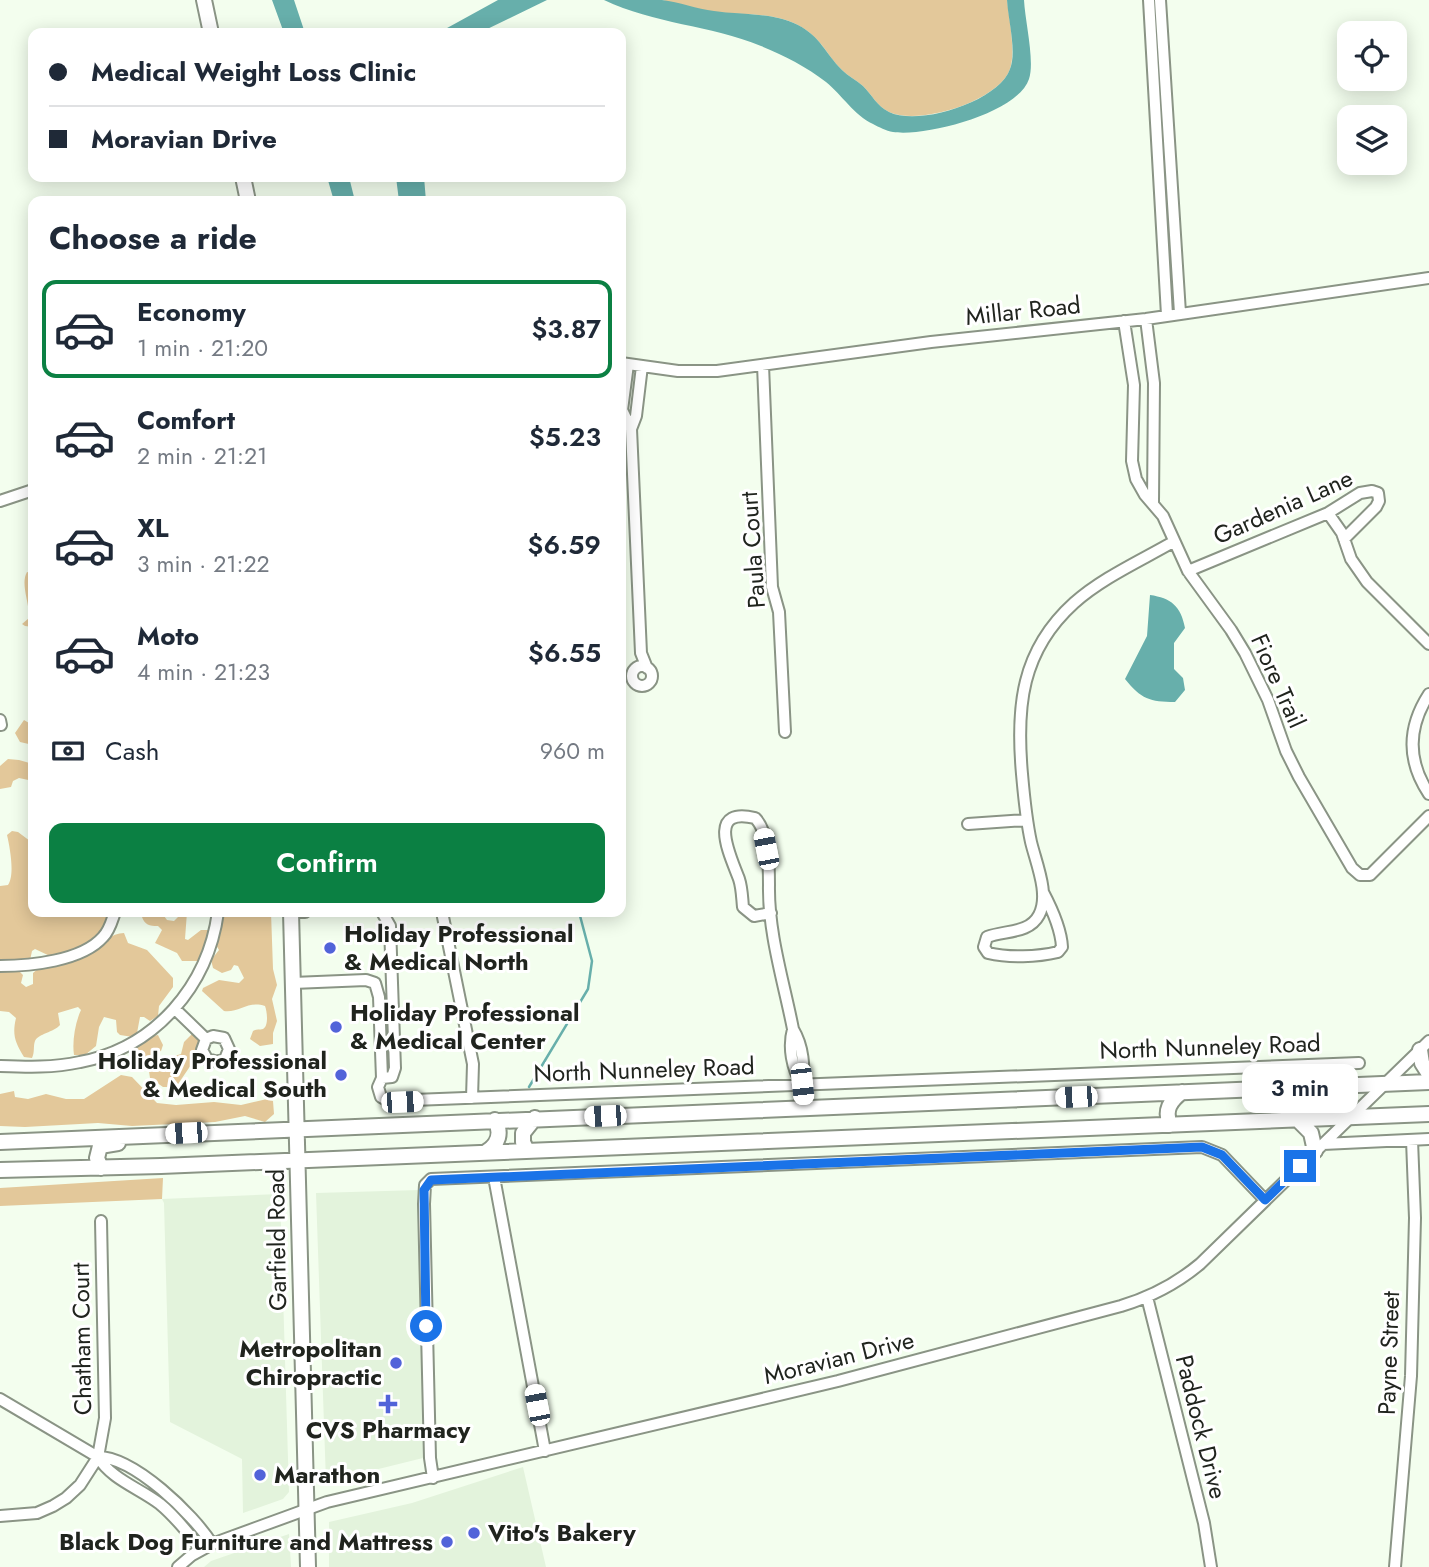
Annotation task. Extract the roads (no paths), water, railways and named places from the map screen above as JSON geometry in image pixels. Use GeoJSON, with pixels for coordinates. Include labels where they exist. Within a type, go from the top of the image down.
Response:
{"type":"FeatureCollection","features":[{"type":"Feature","properties":{"kind":"main road"},"geometry":{"type":"LineString","coordinates":[[204,0],[210,28]]}},
{"type":"Feature","properties":{"kind":"main road","name":"Garfield Road"},"geometry":{"type":"LineString","coordinates":[[291,917],[308,1567]]}},
{"type":"Feature","properties":{"kind":"main road"},"geometry":{"type":"LineString","coordinates":[[1425,1046],[1422,1063],[1429,1074]]}},
{"type":"Feature","properties":{"kind":"main road"},"geometry":{"type":"LineString","coordinates":[[0,1142],[1429,1082]]}},
{"type":"Feature","properties":{"kind":"main road"},"geometry":{"type":"LineString","coordinates":[[1170,1125],[1168,1106],[1182,1092]]}},
{"type":"Feature","properties":{"kind":"main road"},"geometry":{"type":"LineString","coordinates":[[0,1170],[1429,1114]]}},
{"type":"Feature","properties":{"kind":"main road"},"geometry":{"type":"LineString","coordinates":[[527,1151],[523,1133],[535,1118]]}},
{"type":"Feature","properties":{"kind":"main road"},"geometry":{"type":"LineString","coordinates":[[486,1152],[499,1136],[495,1120]]}},
{"type":"Feature","properties":{"kind":"main road"},"geometry":{"type":"LineString","coordinates":[[1298,1120],[1311,1133],[1319,1148]]}},
{"type":"Feature","properties":{"kind":"main road"},"geometry":{"type":"LineString","coordinates":[[101,1168],[97,1153],[100,1146],[106,1144],[218,1140],[236,1130]]}},
{"type":"Feature","properties":{"kind":"street"},"geometry":{"type":"LineString","coordinates":[[1149,0],[1163,148],[1174,223],[1180,313]]}},
{"type":"Feature","properties":{"kind":"street"},"geometry":{"type":"LineString","coordinates":[[1160,0],[1162,224],[1167,315]]}},
{"type":"Feature","properties":{"kind":"street"},"geometry":{"type":"LineString","coordinates":[[1162,224],[1174,223]]}},
{"type":"Feature","properties":{"kind":"street","name":"Millar Road"},"geometry":{"type":"LineString","coordinates":[[626,363],[698,372],[931,342],[1146,319],[1429,278]]}},
{"type":"Feature","properties":{"kind":"street","name":"Fiore Trail"},"geometry":{"type":"LineString","coordinates":[[1146,319],[1154,383],[1153,502]]}},
{"type":"Feature","properties":{"kind":"street","name":"Fiore Trail"},"geometry":{"type":"LineString","coordinates":[[1124,321],[1134,384],[1132,461],[1136,479],[1145,495],[1163,516],[1188,571],[1245,653],[1268,700],[1286,751],[1352,868],[1364,876],[1375,871],[1429,816]]}},
{"type":"Feature","properties":{"kind":"street","name":"Paula Court"},"geometry":{"type":"LineString","coordinates":[[763,365],[772,587],[779,612],[785,732]]}},
{"type":"Feature","properties":{"kind":"street"},"geometry":{"type":"LineString","coordinates":[[631,429],[636,416],[642,366]]}},
{"type":"Feature","properties":{"kind":"street"},"geometry":{"type":"LineString","coordinates":[[626,390],[638,392]]}},
{"type":"Feature","properties":{"kind":"street"},"geometry":{"type":"LineString","coordinates":[[626,418],[631,429],[640,653],[632,678],[641,686],[651,680],[651,673],[640,653]]}},
{"type":"Feature","properties":{"kind":"street"},"geometry":{"type":"LineString","coordinates":[[0,501],[28,493]]}},
{"type":"Feature","properties":{"kind":"street","name":"Gardenia Lane"},"geometry":{"type":"LineString","coordinates":[[1188,571],[1328,513],[1360,493],[1378,493],[1379,501],[1376,506],[1344,539]]}},
{"type":"Feature","properties":{"kind":"street"},"geometry":{"type":"LineString","coordinates":[[1328,513],[1344,539],[1351,559],[1367,582],[1429,644]]}},
{"type":"Feature","properties":{"kind":"street"},"geometry":{"type":"LineString","coordinates":[[1043,892],[1042,908],[1034,922],[1018,930],[988,937],[984,947],[988,953],[1047,955],[1058,952],[1062,947],[1062,939],[1051,907],[1043,892],[1026,820],[1019,723],[1027,676],[1044,637],[1059,618],[1096,586],[1173,542]]}},
{"type":"Feature","properties":{"kind":"street"},"geometry":{"type":"LineString","coordinates":[[635,669],[641,666],[647,668]]}},
{"type":"Feature","properties":{"kind":"street"},"geometry":{"type":"LineString","coordinates":[[1429,694],[1419,709],[1412,738],[1414,765],[1429,794]]}},
{"type":"Feature","properties":{"kind":"street"},"geometry":{"type":"LineString","coordinates":[[771,914],[754,916],[743,907],[740,881],[725,845],[725,831],[730,820],[736,816],[755,818],[763,831],[770,867],[771,914],[793,1030],[799,1040],[805,1074],[802,1084],[804,1108]]}},
{"type":"Feature","properties":{"kind":"street"},"geometry":{"type":"LineString","coordinates":[[968,824],[1026,820]]}},
{"type":"Feature","properties":{"kind":"street"},"geometry":{"type":"LineString","coordinates":[[0,966],[34,964],[85,950],[104,936],[113,917]]}},
{"type":"Feature","properties":{"kind":"street"},"geometry":{"type":"LineString","coordinates":[[0,1066],[40,1067],[99,1058],[134,1042],[153,1029],[175,1009],[194,985],[212,944],[217,917]]}},
{"type":"Feature","properties":{"kind":"street"},"geometry":{"type":"LineString","coordinates":[[382,1079],[391,1077],[395,1068],[390,926],[386,917]]}},
{"type":"Feature","properties":{"kind":"street"},"geometry":{"type":"LineString","coordinates":[[443,917],[472,1064],[472,1098]]}},
{"type":"Feature","properties":{"kind":"street","name":"North Nunneley Road"},"geometry":{"type":"LineString","coordinates":[[293,983],[375,983],[379,997],[382,1079],[378,1087],[381,1097],[388,1101],[1359,1063]]}},
{"type":"Feature","properties":{"kind":"street"},"geometry":{"type":"LineString","coordinates":[[175,1009],[206,1040]]}},
{"type":"Feature","properties":{"kind":"street","name":"Moravian Drive"},"geometry":{"type":"LineString","coordinates":[[178,1567],[207,1547],[307,1508],[850,1378],[1147,1297],[1190,1272],[1425,1046]]}},
{"type":"Feature","properties":{"kind":"street"},"geometry":{"type":"LineString","coordinates":[[1319,1148],[1429,1139]]}},
{"type":"Feature","properties":{"kind":"street","name":"Payne Street"},"geometry":{"type":"LineString","coordinates":[[1395,1567],[1411,1376],[1415,1218],[1412,1140]]}},
{"type":"Feature","properties":{"kind":"street"},"geometry":{"type":"LineString","coordinates":[[433,1478],[430,1458],[424,1190],[428,1182],[436,1179],[1202,1147],[1222,1155],[1265,1200]]}},
{"type":"Feature","properties":{"kind":"street"},"geometry":{"type":"LineString","coordinates":[[494,1177],[545,1451]]}},
{"type":"Feature","properties":{"kind":"street","name":"Chatham Court"},"geometry":{"type":"LineString","coordinates":[[98,1457],[105,1418],[101,1220]]}},
{"type":"Feature","properties":{"kind":"street","name":"Paddock Drive"},"geometry":{"type":"LineString","coordinates":[[1147,1297],[1204,1523],[1211,1567]]}},
{"type":"Feature","properties":{"kind":"street"},"geometry":{"type":"LineString","coordinates":[[0,1399],[98,1457],[105,1469],[170,1513],[207,1547]]}},
{"type":"Feature","properties":{"kind":"street"},"geometry":{"type":"LineString","coordinates":[[0,1516],[37,1513],[53,1506],[80,1485],[98,1457]]}},
{"type":"Feature","properties":{"kind":"water"},"geometry":{"type":"Polygon","coordinates":[[[272,0],[294,0],[303,28],[282,28],[272,0]]]}},
{"type":"Feature","properties":{"kind":"water"},"geometry":{"type":"Polygon","coordinates":[[[498,0],[547,0],[489,28],[447,28],[498,0]]]}},
{"type":"Feature","properties":{"kind":"water"},"geometry":{"type":"Polygon","coordinates":[[[604,0],[662,0],[708,10],[788,21],[818,40],[842,70],[863,86],[885,110],[902,116],[919,116],[957,108],[975,101],[1003,81],[1010,69],[1013,54],[1007,0],[1024,0],[1031,71],[1021,91],[990,112],[927,131],[893,132],[866,120],[826,82],[778,53],[742,39],[642,14],[604,0]]]}},
{"type":"Feature","properties":{"kind":"water"},"geometry":{"type":"Polygon","coordinates":[[[328,182],[350,182],[354,196],[333,196],[328,182]]]}},
{"type":"Feature","properties":{"kind":"water"},"geometry":{"type":"Polygon","coordinates":[[[397,182],[424,182],[426,196],[398,196],[397,182]]]}},
{"type":"Feature","properties":{"kind":"water"},"geometry":{"type":"Polygon","coordinates":[[[1150,595],[1164,598],[1174,604],[1181,614],[1185,628],[1174,643],[1174,669],[1183,678],[1185,690],[1175,702],[1147,698],[1125,679],[1147,636],[1150,595]]]}},
{"type":"Feature","properties":{"kind":"waterway"},"geometry":{"type":"LineString","coordinates":[[529,1087],[588,989],[592,961],[580,917]]}},
{"type":"Feature","properties":{"kind":"place","name":"Holiday Professional & Medical North"},"geometry":{"type":"Point","coordinates":[330,948]}},
{"type":"Feature","properties":{"kind":"place","name":"Holiday Professional & Medical Center"},"geometry":{"type":"Point","coordinates":[336,1027]}},
{"type":"Feature","properties":{"kind":"place","name":"Holiday Professional & Medical South"},"geometry":{"type":"Point","coordinates":[341,1075]}},
{"type":"Feature","properties":{"kind":"place","name":"Metropolitan Chiropractic"},"geometry":{"type":"Point","coordinates":[396,1363]}},
{"type":"Feature","properties":{"kind":"place","name":"CVS Pharmacy"},"geometry":{"type":"Point","coordinates":[388,1404]}},
{"type":"Feature","properties":{"kind":"place","name":"Marathon"},"geometry":{"type":"Point","coordinates":[260,1475]}},
{"type":"Feature","properties":{"kind":"place","name":"Vito's Bakery"},"geometry":{"type":"Point","coordinates":[474,1533]}},
{"type":"Feature","properties":{"kind":"place","name":"Black Dog Furniture and Mattress"},"geometry":{"type":"Point","coordinates":[447,1542]}}]}
